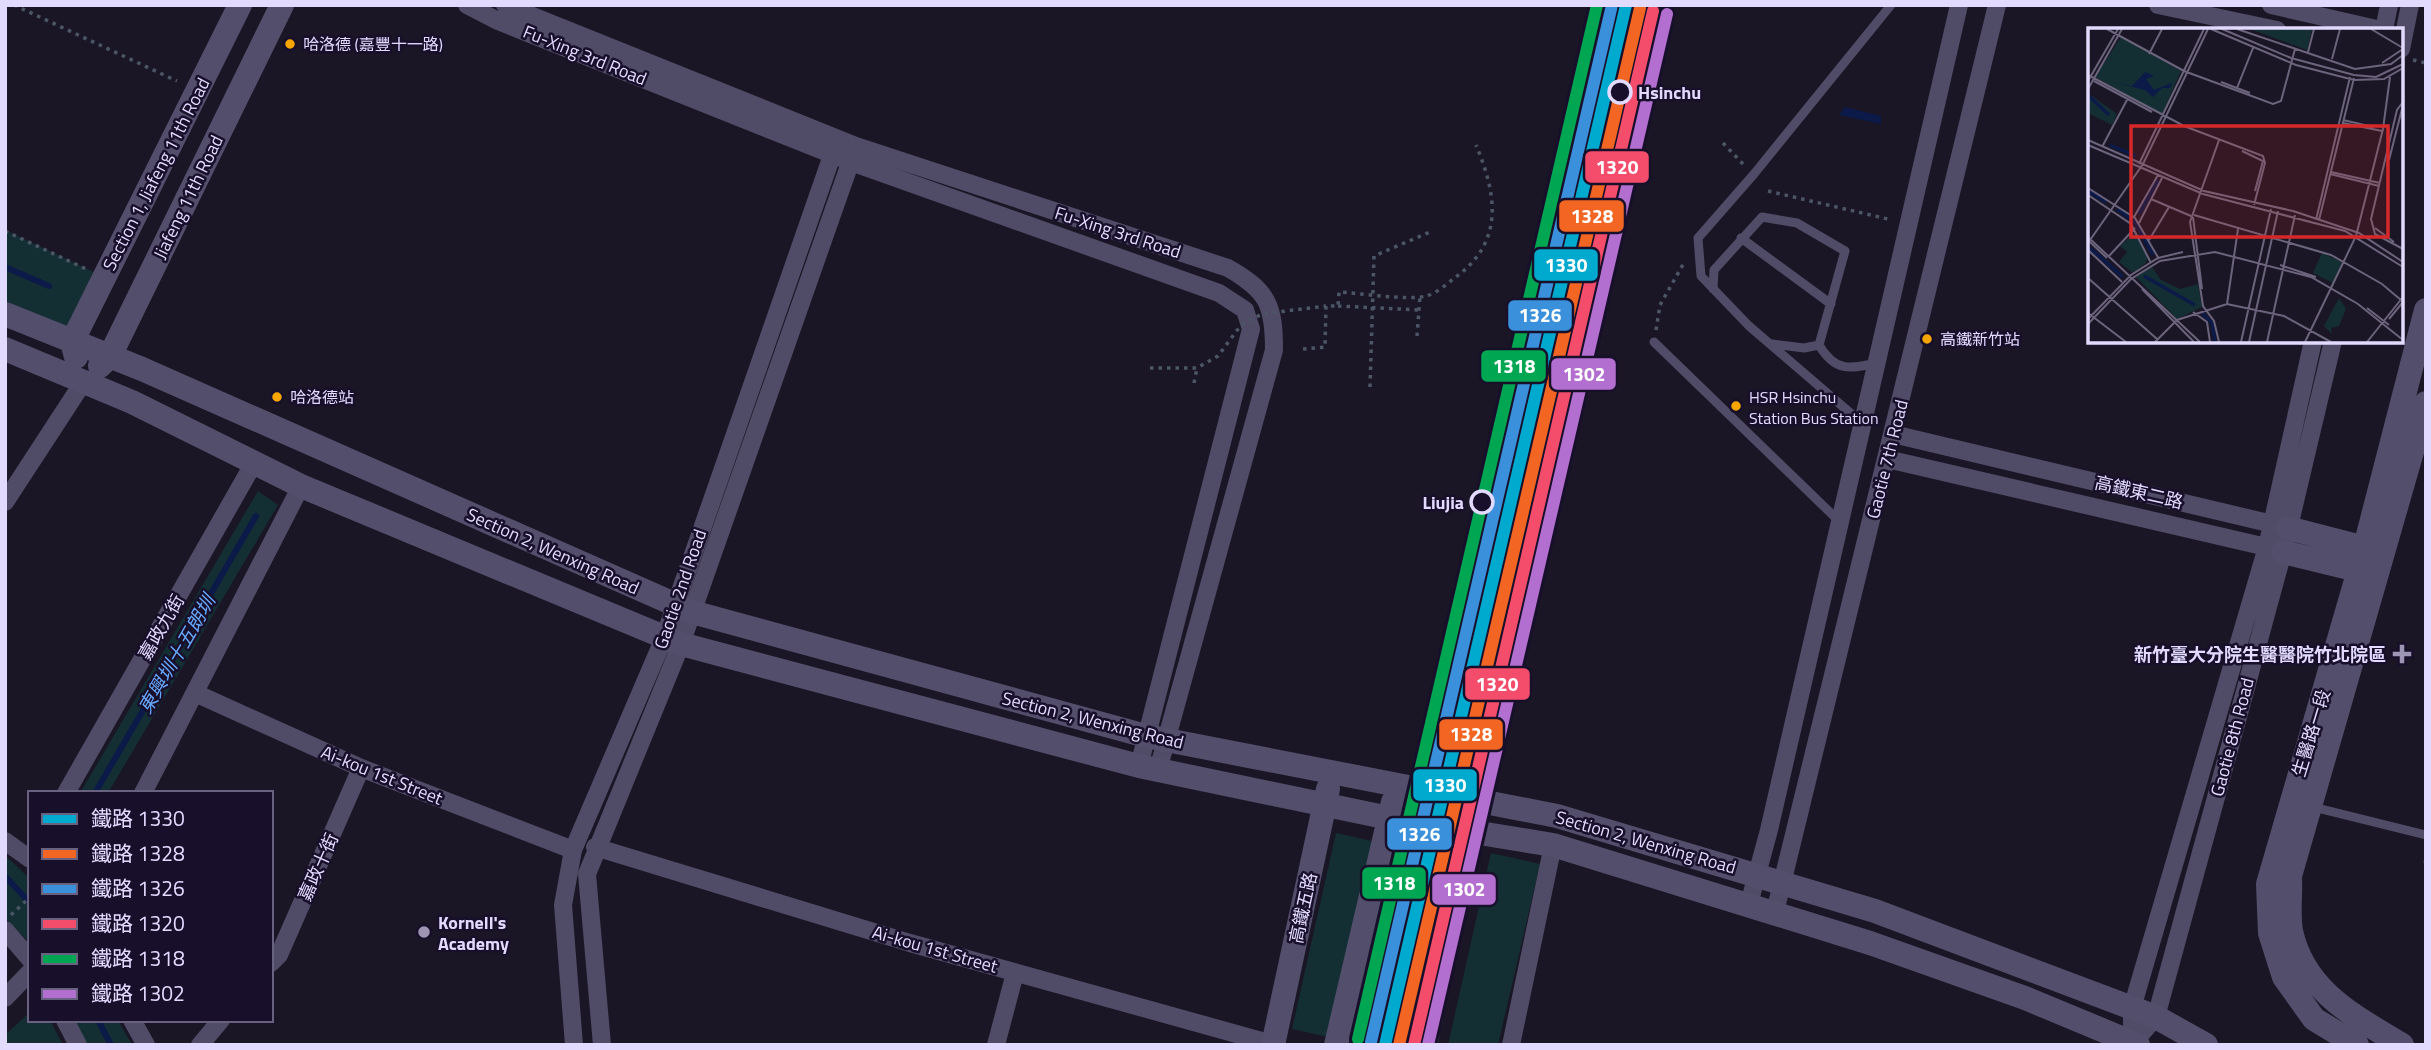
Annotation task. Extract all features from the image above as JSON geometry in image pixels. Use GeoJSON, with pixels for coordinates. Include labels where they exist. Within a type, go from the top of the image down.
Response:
{"type":"FeatureCollection","features":[{"type":"Feature","properties":{"kind":"street","name":"Section 1, Jiafeng 11th Road"},"geometry":{"type":"LineString","coordinates":[[72,342],[240,5]]}},
{"type":"Feature","properties":{"kind":"street","name":"Jiafeng 11th Road"},"geometry":{"type":"LineString","coordinates":[[84,381],[110,356],[282,5]]}},
{"type":"Feature","properties":{"kind":"street","name":"Fu-Xing 3rd Road"},"geometry":{"type":"LineString","coordinates":[[467,5],[498,21],[836,145]]}},
{"type":"Feature","properties":{"kind":"street","name":"Fu-Xing 3rd Road"},"geometry":{"type":"LineString","coordinates":[[505,5],[854,154],[1219,293],[1245,310],[1251,329],[1157,738]]}},
{"type":"Feature","properties":{"kind":"street","name":"Gaotie 7th Road"},"geometry":{"type":"LineString","coordinates":[[1749,904],[1841,523],[1959,5]]}},
{"type":"Feature","properties":{"kind":"street","name":"Gaotie 7th Road"},"geometry":{"type":"LineString","coordinates":[[1775,912],[1997,5]]}},
{"type":"Feature","properties":{"kind":"street"},"geometry":{"type":"LineString","coordinates":[[2158,5],[2267,28]]}},
{"type":"Feature","properties":{"kind":"street"},"geometry":{"type":"LineString","coordinates":[[2271,5],[2374,28]]}},
{"type":"Feature","properties":{"kind":"street"},"geometry":{"type":"LineString","coordinates":[[2383,28],[2389,5]]}},
{"type":"Feature","properties":{"kind":"street"},"geometry":{"type":"LineString","coordinates":[[2403,34],[2410,5]]}},
{"type":"Feature","properties":{"kind":"street","name":"Gaotie 2nd Road"},"geometry":{"type":"LineString","coordinates":[[602,1045],[587,904],[587,874],[673,641],[836,145]]}},
{"type":"Feature","properties":{"kind":"street","name":"Fu-Xing 3rd Road"},"geometry":{"type":"LineString","coordinates":[[854,154],[1228,268],[1263,292],[1274,319],[1274,350],[1149,768]]}},
{"type":"Feature","properties":{"kind":"street","name":"Gaotie 2nd Road"},"geometry":{"type":"LineString","coordinates":[[683,608],[854,154]]}},
{"type":"Feature","properties":{"kind":"street","name":"生醫路一段"},"geometry":{"type":"LineString","coordinates":[[2372,561],[2426,310]]}},
{"type":"Feature","properties":{"kind":"street","name":"Section 2, Wenxing Road"},"geometry":{"type":"LineString","coordinates":[[5,314],[110,356],[683,608],[1157,738],[1533,810],[1875,911],[2156,1017],[2206,1045]]}},
{"type":"Feature","properties":{"kind":"street"},"geometry":{"type":"LineString","coordinates":[[5,502],[84,381],[72,342]]}},
{"type":"Feature","properties":{"kind":"street","name":"Gaotie 8th Road"},"geometry":{"type":"LineString","coordinates":[[2134,1044],[2156,1017],[2277,537],[2313,343]]}},
{"type":"Feature","properties":{"kind":"street","name":"Gaotie 8th Road"},"geometry":{"type":"LineString","coordinates":[[2134,1044],[2132,1008],[2277,537],[2332,343]]}},
{"type":"Feature","properties":{"kind":"street","name":"Section 2, Wenxing Road"},"geometry":{"type":"LineString","coordinates":[[5,349],[84,381],[255,461],[301,486],[673,641],[1149,768],[1389,818],[1553,845],[1775,912],[2025,998],[2134,1044]]}},
{"type":"Feature","properties":{"kind":"street","name":"生醫路一段"},"geometry":{"type":"LineString","coordinates":[[2357,1045],[2314,1018],[2284,977],[2270,933],[2268,884],[2301,804],[2372,561],[2426,403]]}},
{"type":"Feature","properties":{"kind":"street","name":"高鐵東二路"},"geometry":{"type":"LineString","coordinates":[[1893,434],[2372,561]]}},
{"type":"Feature","properties":{"kind":"street","name":"高鐵東二路"},"geometry":{"type":"LineString","coordinates":[[1887,459],[2277,537]]}},
{"type":"Feature","properties":{"kind":"street","name":"嘉政九街"},"geometry":{"type":"LineString","coordinates":[[67,791],[255,461]]}},
{"type":"Feature","properties":{"kind":"street"},"geometry":{"type":"LineString","coordinates":[[144,791],[301,486]]}},
{"type":"Feature","properties":{"kind":"street","name":"Gaotie 2nd Road"},"geometry":{"type":"LineString","coordinates":[[574,1045],[563,905],[573,849],[673,641]]}},
{"type":"Feature","properties":{"kind":"street","name":"Ai-kou 1st Street"},"geometry":{"type":"LineString","coordinates":[[195,693],[361,768],[573,849]]}},
{"type":"Feature","properties":{"kind":"street","name":"嘉政十街"},"geometry":{"type":"LineString","coordinates":[[273,961],[279,954],[361,768]]}},
{"type":"Feature","properties":{"kind":"street","name":"高鐵五路"},"geometry":{"type":"LineString","coordinates":[[1274,1045],[1331,771]]}},
{"type":"Feature","properties":{"kind":"street"},"geometry":{"type":"LineString","coordinates":[[1336,1045],[1398,785]]}},
{"type":"Feature","properties":{"kind":"street","name":"生醫路一段"},"geometry":{"type":"LineString","coordinates":[[2301,804],[2290,876],[2291,931],[2309,974],[2337,1007],[2402,1045]]}},
{"type":"Feature","properties":{"kind":"street"},"geometry":{"type":"LineString","coordinates":[[5,841],[28,857]]}},
{"type":"Feature","properties":{"kind":"street"},"geometry":{"type":"LineString","coordinates":[[1511,1045],[1553,845]]}},
{"type":"Feature","properties":{"kind":"street","name":"Ai-kou 1st Street"},"geometry":{"type":"LineString","coordinates":[[596,847],[1015,973],[1274,1045]]}},
{"type":"Feature","properties":{"kind":"street"},"geometry":{"type":"LineString","coordinates":[[5,930],[28,958]]}},
{"type":"Feature","properties":{"kind":"street"},"geometry":{"type":"LineString","coordinates":[[996,1045],[1015,973]]}},
{"type":"Feature","properties":{"kind":"street"},"geometry":{"type":"LineString","coordinates":[[5,998],[28,974]]}},
{"type":"Feature","properties":{"kind":"street"},"geometry":{"type":"LineString","coordinates":[[66,1022],[78,1045]]}},
{"type":"Feature","properties":{"kind":"street"},"geometry":{"type":"LineString","coordinates":[[133,1022],[146,1045]]}},
{"type":"Feature","properties":{"kind":"street"},"geometry":{"type":"LineString","coordinates":[[200,1045],[219,1022]]}},
{"type":"Feature","properties":{"kind":"lane"},"geometry":{"type":"LineString","coordinates":[[1863,424],[1772,344],[1701,276],[1698,238],[1754,174],[1891,5]]}},
{"type":"Feature","properties":{"kind":"lane"},"geometry":{"type":"LineString","coordinates":[[1713,289],[1714,270],[1762,216],[1797,223],[1845,251],[1819,345],[1828,359],[1838,366],[1877,363]]}},
{"type":"Feature","properties":{"kind":"lane"},"geometry":{"type":"LineString","coordinates":[[1741,238],[1830,304]]}},
{"type":"Feature","properties":{"kind":"lane"},"geometry":{"type":"LineString","coordinates":[[1654,342],[1841,523]]}},
{"type":"Feature","properties":{"kind":"lane"},"geometry":{"type":"LineString","coordinates":[[1772,344],[1804,348],[1819,345]]}},
{"type":"Feature","properties":{"kind":"lane"},"geometry":{"type":"LineString","coordinates":[[2301,804],[2426,835]]}},
{"type":"Feature","properties":{"kind":"path"},"geometry":{"type":"LineString","coordinates":[[14,5],[198,91]]}},
{"type":"Feature","properties":{"kind":"path"},"geometry":{"type":"LineString","coordinates":[[1723,143],[1746,167]]}},
{"type":"Feature","properties":{"kind":"path"},"geometry":{"type":"LineString","coordinates":[[1338,306],[1339,292],[1426,296],[1464,272],[1479,253],[1491,229],[1494,205],[1490,178],[1476,145]]}},
{"type":"Feature","properties":{"kind":"path"},"geometry":{"type":"LineString","coordinates":[[1768,191],[1894,221]]}},
{"type":"Feature","properties":{"kind":"path"},"geometry":{"type":"LineString","coordinates":[[5,231],[87,270]]}},
{"type":"Feature","properties":{"kind":"path"},"geometry":{"type":"LineString","coordinates":[[1370,387],[1374,256],[1430,232]]}},
{"type":"Feature","properties":{"kind":"path"},"geometry":{"type":"LineString","coordinates":[[1654,342],[1660,305],[1698,238]]}},
{"type":"Feature","properties":{"kind":"path"},"geometry":{"type":"LineString","coordinates":[[1417,336],[1420,296]]}},
{"type":"Feature","properties":{"kind":"path"},"geometry":{"type":"LineString","coordinates":[[1150,368],[1197,368],[1218,356],[1241,325],[1262,314],[1326,306],[1419,310]]}},
{"type":"Feature","properties":{"kind":"path"},"geometry":{"type":"LineString","coordinates":[[1303,349],[1325,347],[1326,306]]}},
{"type":"Feature","properties":{"kind":"path"},"geometry":{"type":"LineString","coordinates":[[1194,383],[1197,368]]}},
{"type":"Feature","properties":{"kind":"path"},"geometry":{"type":"LineString","coordinates":[[5,920],[28,899]]}},
{"type":"Feature","properties":{"kind":"green space"},"geometry":{"type":"Polygon","coordinates":[[[5,230],[96,273],[68,331],[5,301],[5,230]]]}},
{"type":"Feature","properties":{"kind":"green space"},"geometry":{"type":"Polygon","coordinates":[[[258,491],[278,505],[109,791],[81,791],[258,491]]]}},
{"type":"Feature","properties":{"kind":"green space"},"geometry":{"type":"Polygon","coordinates":[[[1336,833],[1372,841],[1328,1037],[1292,1029],[1336,833]]]}},
{"type":"Feature","properties":{"kind":"green space"},"geometry":{"type":"Polygon","coordinates":[[[1491,853],[1540,864],[1498,1045],[1448,1045],[1491,853]]]}},
{"type":"Feature","properties":{"kind":"green space"},"geometry":{"type":"Polygon","coordinates":[[[5,855],[28,877],[28,941],[5,918],[5,855]]]}},
{"type":"Feature","properties":{"kind":"green space"},"geometry":{"type":"Polygon","coordinates":[[[28,1014],[28,1022],[51,1022],[63,1045],[5,1045],[5,1035],[28,1014]]]}},
{"type":"Feature","properties":{"kind":"green space"},"geometry":{"type":"Polygon","coordinates":[[[75,1022],[119,1022],[132,1045],[87,1045],[75,1022]]]}},
{"type":"Feature","properties":{"kind":"water"},"geometry":{"type":"Polygon","coordinates":[[[1845,107],[1881,116],[1881,124],[1839,115],[1845,107]]]}},
{"type":"Feature","properties":{"kind":"waterway","name":"東興圳十五朗圳"},"geometry":{"type":"LineString","coordinates":[[5,267],[49,286]]}},
{"type":"Feature","properties":{"kind":"waterway","name":"東興圳十五朗圳"},"geometry":{"type":"LineString","coordinates":[[96,791],[256,516]]}},
{"type":"Feature","properties":{"kind":"waterway"},"geometry":{"type":"LineString","coordinates":[[5,876],[28,901]]}},
{"type":"Feature","properties":{"kind":"waterway"},"geometry":{"type":"LineString","coordinates":[[99,1022],[111,1045]]}},
{"type":"Feature","properties":{"kind":"railway"},"geometry":{"type":"LineString","coordinates":[[1435,1045],[1457,940],[1475,808]]}},
{"type":"Feature","properties":{"kind":"rail line","name":"1318"},"geometry":{"type":"LineString","coordinates":[[1358,1039],[1597,5]]}},
{"type":"Feature","properties":{"kind":"rail line","name":"1326"},"geometry":{"type":"LineString","coordinates":[[1371,1042],[1612,5]]}},
{"type":"Feature","properties":{"kind":"rail line","name":"1330"},"geometry":{"type":"LineString","coordinates":[[1385,1045],[1626,5]]}},
{"type":"Feature","properties":{"kind":"rail line","name":"1328"},"geometry":{"type":"LineString","coordinates":[[1399,1045],[1640,8]]}},
{"type":"Feature","properties":{"kind":"rail line","name":"1320"},"geometry":{"type":"LineString","coordinates":[[1414,1045],[1653,11]]}},
{"type":"Feature","properties":{"kind":"rail line","name":"1302"},"geometry":{"type":"LineString","coordinates":[[1428,1045],[1667,14]]}},
{"type":"Feature","properties":{"kind":"place","name":"哈洛德 (嘉豐十一路)"},"geometry":{"type":"Point","coordinates":[290,44]}},
{"type":"Feature","properties":{"kind":"place","name":"Hsinchu"},"geometry":{"type":"Point","coordinates":[1620,92]}},
{"type":"Feature","properties":{"kind":"place","name":"高鐵新竹站"},"geometry":{"type":"Point","coordinates":[1927,339]}},
{"type":"Feature","properties":{"kind":"place","name":"哈洛德站"},"geometry":{"type":"Point","coordinates":[277,397]}},
{"type":"Feature","properties":{"kind":"place","name":"HSR Hsinchu Station Bus Station"},"geometry":{"type":"Point","coordinates":[1736,406]}},
{"type":"Feature","properties":{"kind":"place","name":"Liujia"},"geometry":{"type":"Point","coordinates":[1482,502]}},
{"type":"Feature","properties":{"kind":"place","name":"新竹臺大分院生醫醫院竹北院區"},"geometry":{"type":"Point","coordinates":[2402,654]}},
{"type":"Feature","properties":{"kind":"place","name":"Kornell's Academy"},"geometry":{"type":"Point","coordinates":[424,932]}}]}
